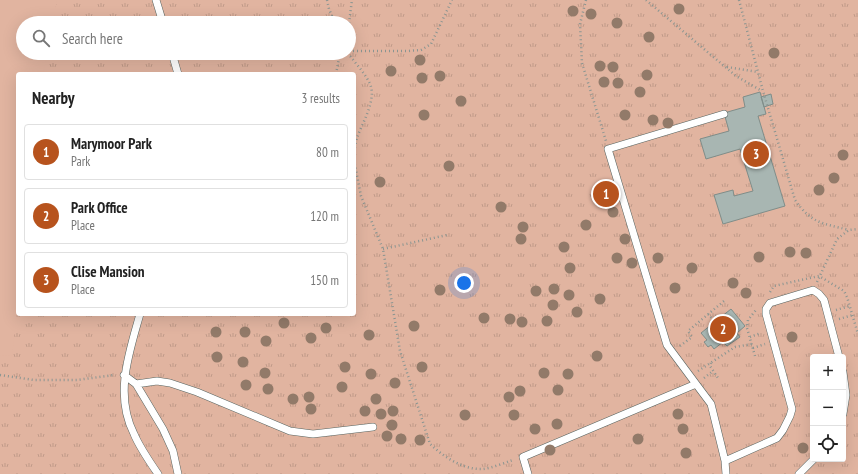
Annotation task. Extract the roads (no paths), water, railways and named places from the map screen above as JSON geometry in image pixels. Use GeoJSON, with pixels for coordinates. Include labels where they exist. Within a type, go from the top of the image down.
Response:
{"type":"FeatureCollection","features":[{"type":"Feature","properties":{"kind":"lane"},"geometry":{"type":"LineString","coordinates":[[156,0],[161,16]]}},
{"type":"Feature","properties":{"kind":"lane"},"geometry":{"type":"LineString","coordinates":[[174,60],[177,72]]}},
{"type":"Feature","properties":{"kind":"lane"},"geometry":{"type":"LineString","coordinates":[[724,114],[608,149],[667,344],[690,377],[699,382],[711,404],[725,461],[726,474]]}},
{"type":"Feature","properties":{"kind":"lane"},"geometry":{"type":"LineString","coordinates":[[725,461],[777,438],[784,430],[792,409],[766,314],[766,309],[770,303],[813,290],[819,294],[824,300],[838,354]]}},
{"type":"Feature","properties":{"kind":"lane"},"geometry":{"type":"LineString","coordinates":[[139,316],[128,355],[125,375],[124,389],[126,411],[133,433],[158,474]]}},
{"type":"Feature","properties":{"kind":"lane"},"geometry":{"type":"LineString","coordinates":[[125,375],[136,384],[163,429],[172,451],[178,474]]}},
{"type":"Feature","properties":{"kind":"lane"},"geometry":{"type":"LineString","coordinates":[[136,384],[157,381],[170,383],[197,392],[290,431],[313,434],[373,427]]}},
{"type":"Feature","properties":{"kind":"lane"},"geometry":{"type":"LineString","coordinates":[[528,474],[523,457],[699,382]]}},
{"type":"Feature","properties":{"kind":"lane"},"geometry":{"type":"LineString","coordinates":[[799,474],[811,462]]}},
{"type":"Feature","properties":{"kind":"place","name":"Clise Mansion"},"geometry":{"type":"Point","coordinates":[756,154]}},
{"type":"Feature","properties":{"kind":"place","name":"Marymoor Park"},"geometry":{"type":"Point","coordinates":[606,194]}},
{"type":"Feature","properties":{"kind":"place","name":"Park Office"},"geometry":{"type":"Point","coordinates":[723,329]}}]}
